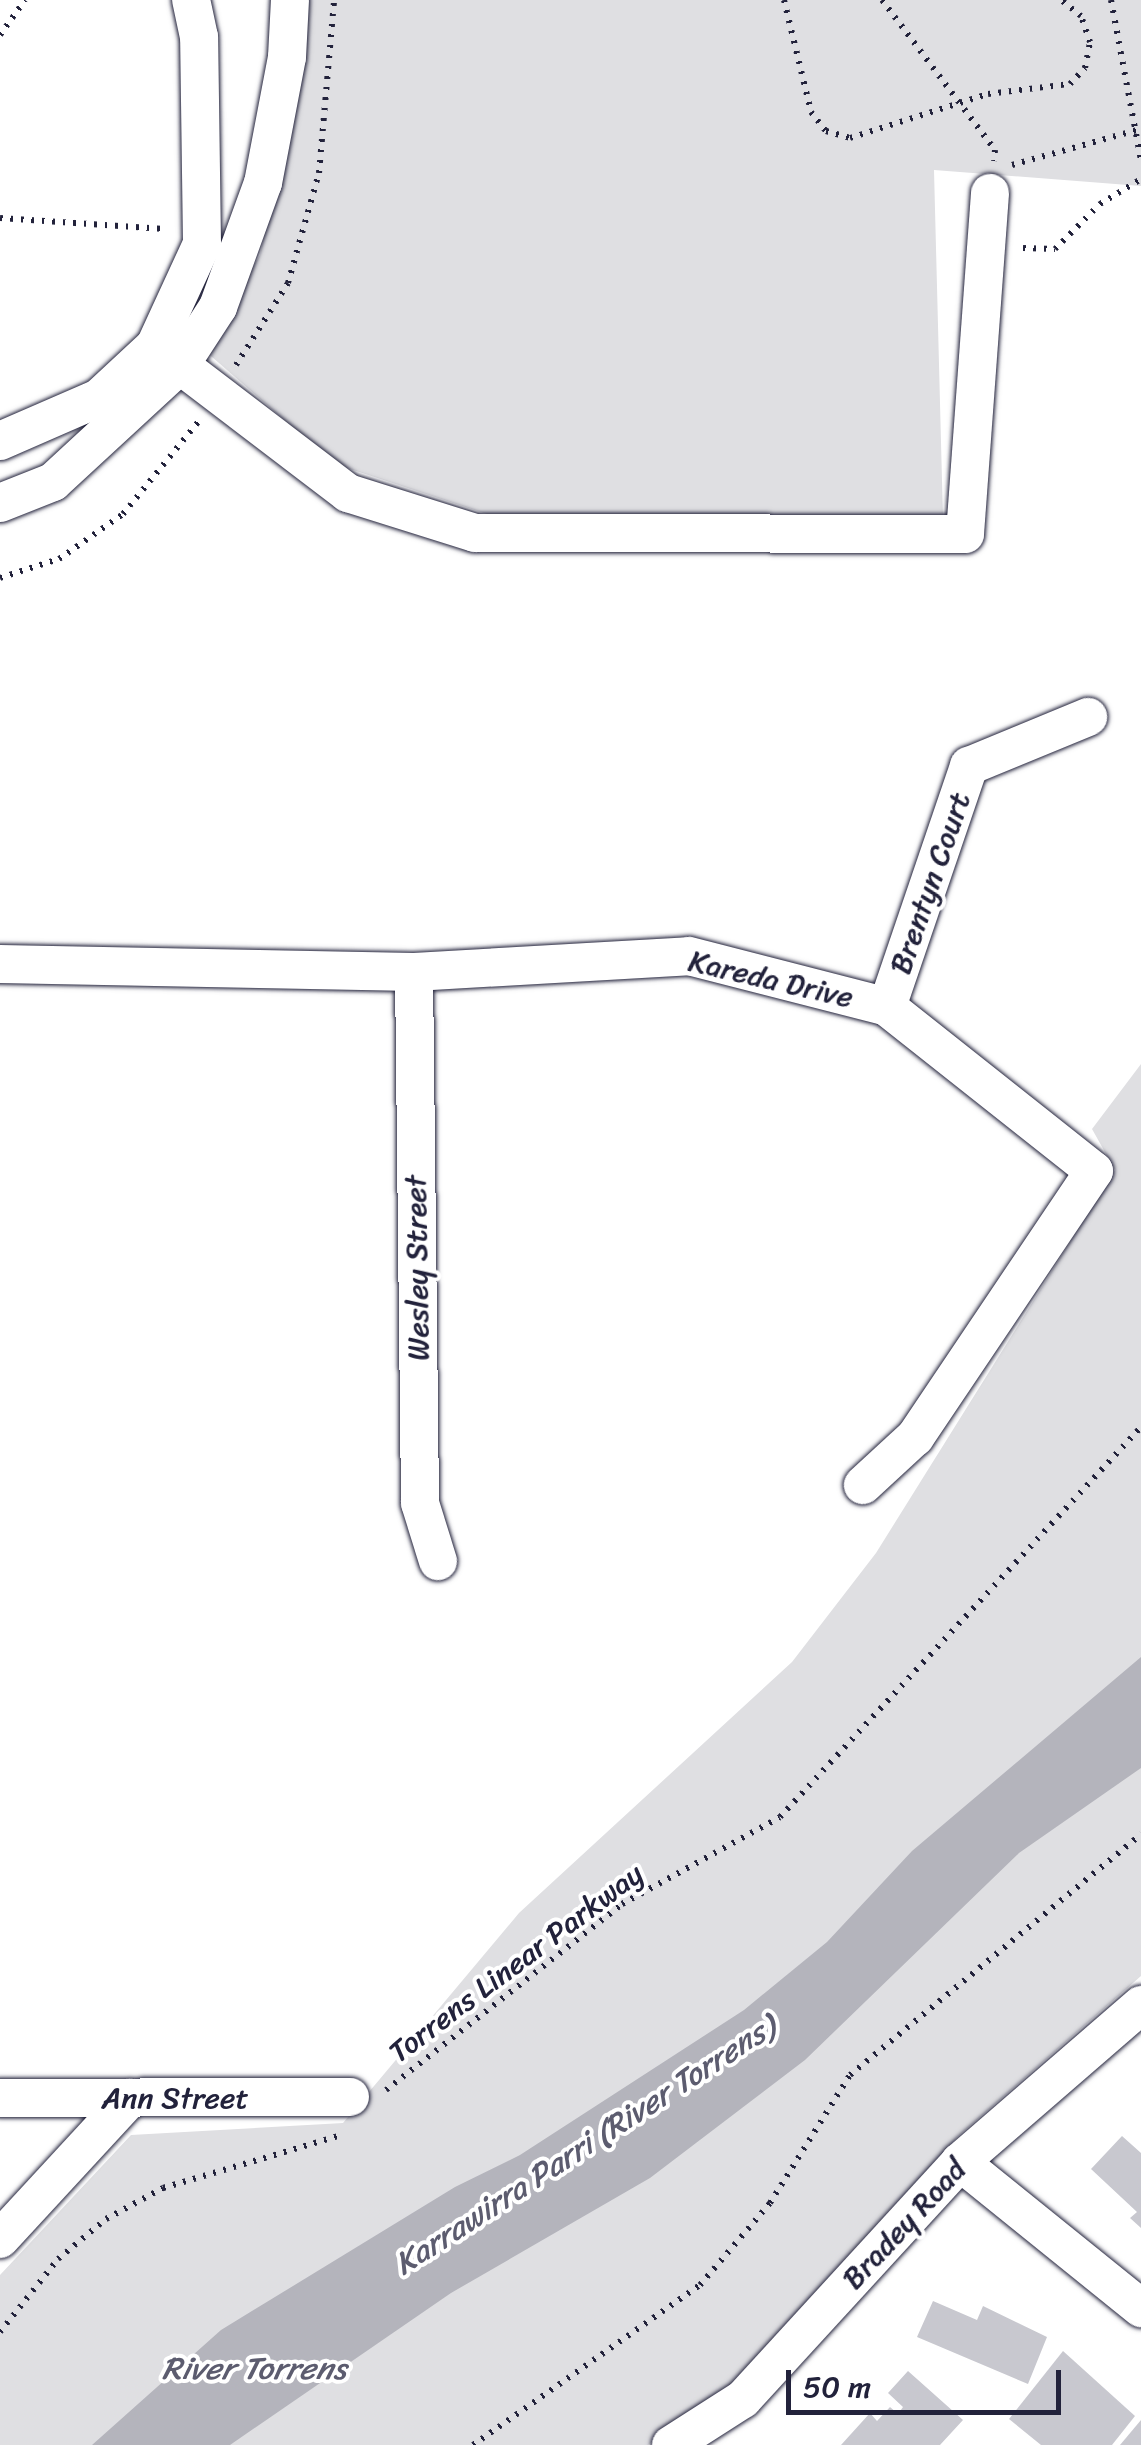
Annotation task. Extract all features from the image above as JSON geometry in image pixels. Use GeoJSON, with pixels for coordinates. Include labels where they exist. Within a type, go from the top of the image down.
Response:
{"type":"FeatureCollection","features":[{"type":"Feature","properties":{"kind":"street"},"geometry":{"type":"LineString","coordinates":[[0,441],[99,398],[168,355],[202,244],[199,38],[191,0]]}},
{"type":"Feature","properties":{"kind":"street"},"geometry":{"type":"LineString","coordinates":[[0,504],[52,482],[168,355],[218,307],[263,183],[287,57],[290,0]]}},
{"type":"Feature","properties":{"kind":"street"},"geometry":{"type":"LineString","coordinates":[[168,355],[348,492],[474,534],[965,534],[990,193]]}},
{"type":"Feature","properties":{"kind":"street","name":"Brentyn Court"},"geometry":{"type":"LineString","coordinates":[[887,1007],[969,766],[1088,717]]}},
{"type":"Feature","properties":{"kind":"street","name":"Kareda Drive"},"geometry":{"type":"LineString","coordinates":[[0,964],[414,972],[689,956],[887,1007],[1094,1171],[916,1437],[863,1485]]}},
{"type":"Feature","properties":{"kind":"street","name":"Wesley Street"},"geometry":{"type":"LineString","coordinates":[[414,972],[420,1503],[438,1561]]}},
{"type":"Feature","properties":{"kind":"street","name":"Bradey Road"},"geometry":{"type":"LineString","coordinates":[[671,2445],[742,2399],[960,2162],[1141,2005]]}},
{"type":"Feature","properties":{"kind":"street","name":"Ann Street"},"geometry":{"type":"LineString","coordinates":[[0,2098],[130,2098],[362,2108]]}},
{"type":"Feature","properties":{"kind":"street"},"geometry":{"type":"LineString","coordinates":[[0,2239],[130,2098]]}},
{"type":"Feature","properties":{"kind":"street"},"geometry":{"type":"LineString","coordinates":[[960,2162],[1141,2308]]}},
{"type":"Feature","properties":{"kind":"path"},"geometry":{"type":"LineString","coordinates":[[0,35],[25,0]]}},
{"type":"Feature","properties":{"kind":"path"},"geometry":{"type":"LineString","coordinates":[[784,0],[803,90],[826,130],[850,138],[880,132],[988,94],[1070,84],[1086,68],[1090,42],[1081,16],[1060,0]]}},
{"type":"Feature","properties":{"kind":"path"},"geometry":{"type":"LineString","coordinates":[[882,0],[994,150],[993,170],[1137,130]]}},
{"type":"Feature","properties":{"kind":"path"},"geometry":{"type":"LineString","coordinates":[[1110,0],[1141,160]]}},
{"type":"Feature","properties":{"kind":"path"},"geometry":{"type":"LineString","coordinates":[[986,248],[1054,249],[1100,204],[1141,178]]}},
{"type":"Feature","properties":{"kind":"path"},"geometry":{"type":"LineString","coordinates":[[0,218],[176,230]]}},
{"type":"Feature","properties":{"kind":"path"},"geometry":{"type":"LineString","coordinates":[[0,578],[59,558],[123,514],[198,422]]}},
{"type":"Feature","properties":{"kind":"path","name":"Torrens Linear Parkway"},"geometry":{"type":"LineString","coordinates":[[0,2332],[58,2260],[106,2218],[163,2188],[362,2108],[443,2040],[622,1904],[780,1817],[1141,1427]]}},
{"type":"Feature","properties":{"kind":"path"},"geometry":{"type":"LineString","coordinates":[[473,2445],[700,2285],[770,2203],[850,2075],[1141,1834]]}},
{"type":"Feature","properties":{"kind":"shaded area"},"geometry":{"type":"Polygon","coordinates":[[[298,0],[1141,0],[1141,186],[934,170],[943,519],[493,516],[335,464],[204,350],[260,255],[298,78],[298,0]]]}},
{"type":"Feature","properties":{"kind":"shaded area"},"geometry":{"type":"Polygon","coordinates":[[[1141,1064],[1141,1976],[957,2137],[733,2391],[648,2445],[0,2445],[0,2275],[131,2135],[343,2123],[519,1913],[792,1662],[876,1553],[1115,1170],[1092,1129],[1141,1064]]]}},
{"type":"Feature","properties":{"kind":"water","name":"River Torrens"},"geometry":{"type":"Polygon","coordinates":[[[1141,1657],[1141,1768],[1019,1853],[805,2060],[650,2178],[451,2293],[230,2445],[92,2445],[221,2330],[455,2187],[520,2155],[744,2010],[827,1942],[912,1851],[1141,1657]]]}},
{"type":"Feature","properties":{"kind":"building"},"geometry":{"type":"Polygon","coordinates":[[[1122,2136],[1141,2153],[1141,2228],[1130,2218],[1137,2212],[1091,2169],[1122,2136]]]}},
{"type":"Feature","properties":{"kind":"building"},"geometry":{"type":"Polygon","coordinates":[[[933,2301],[977,2320],[983,2306],[1047,2337],[1028,2384],[917,2337],[933,2301]]]}},
{"type":"Feature","properties":{"kind":"building"},"geometry":{"type":"Polygon","coordinates":[[[1063,2351],[1135,2416],[1112,2445],[1041,2445],[1009,2419],[1063,2351]]]}},
{"type":"Feature","properties":{"kind":"building"},"geometry":{"type":"Polygon","coordinates":[[[908,2371],[963,2420],[940,2445],[841,2445],[870,2413],[877,2421],[890,2407],[898,2414],[903,2407],[888,2393],[908,2371]]]}},
{"type":"Feature","properties":{"kind":"building"},"geometry":{"type":"Polygon","coordinates":[[[1141,2420],[1141,2445],[1120,2445],[1141,2420]]]}},
{"type":"Feature","properties":{"kind":"water label","name":"Karrawirra Parri (River Torrens)"},"geometry":{"type":"Point","coordinates":[585,2146]}}]}
